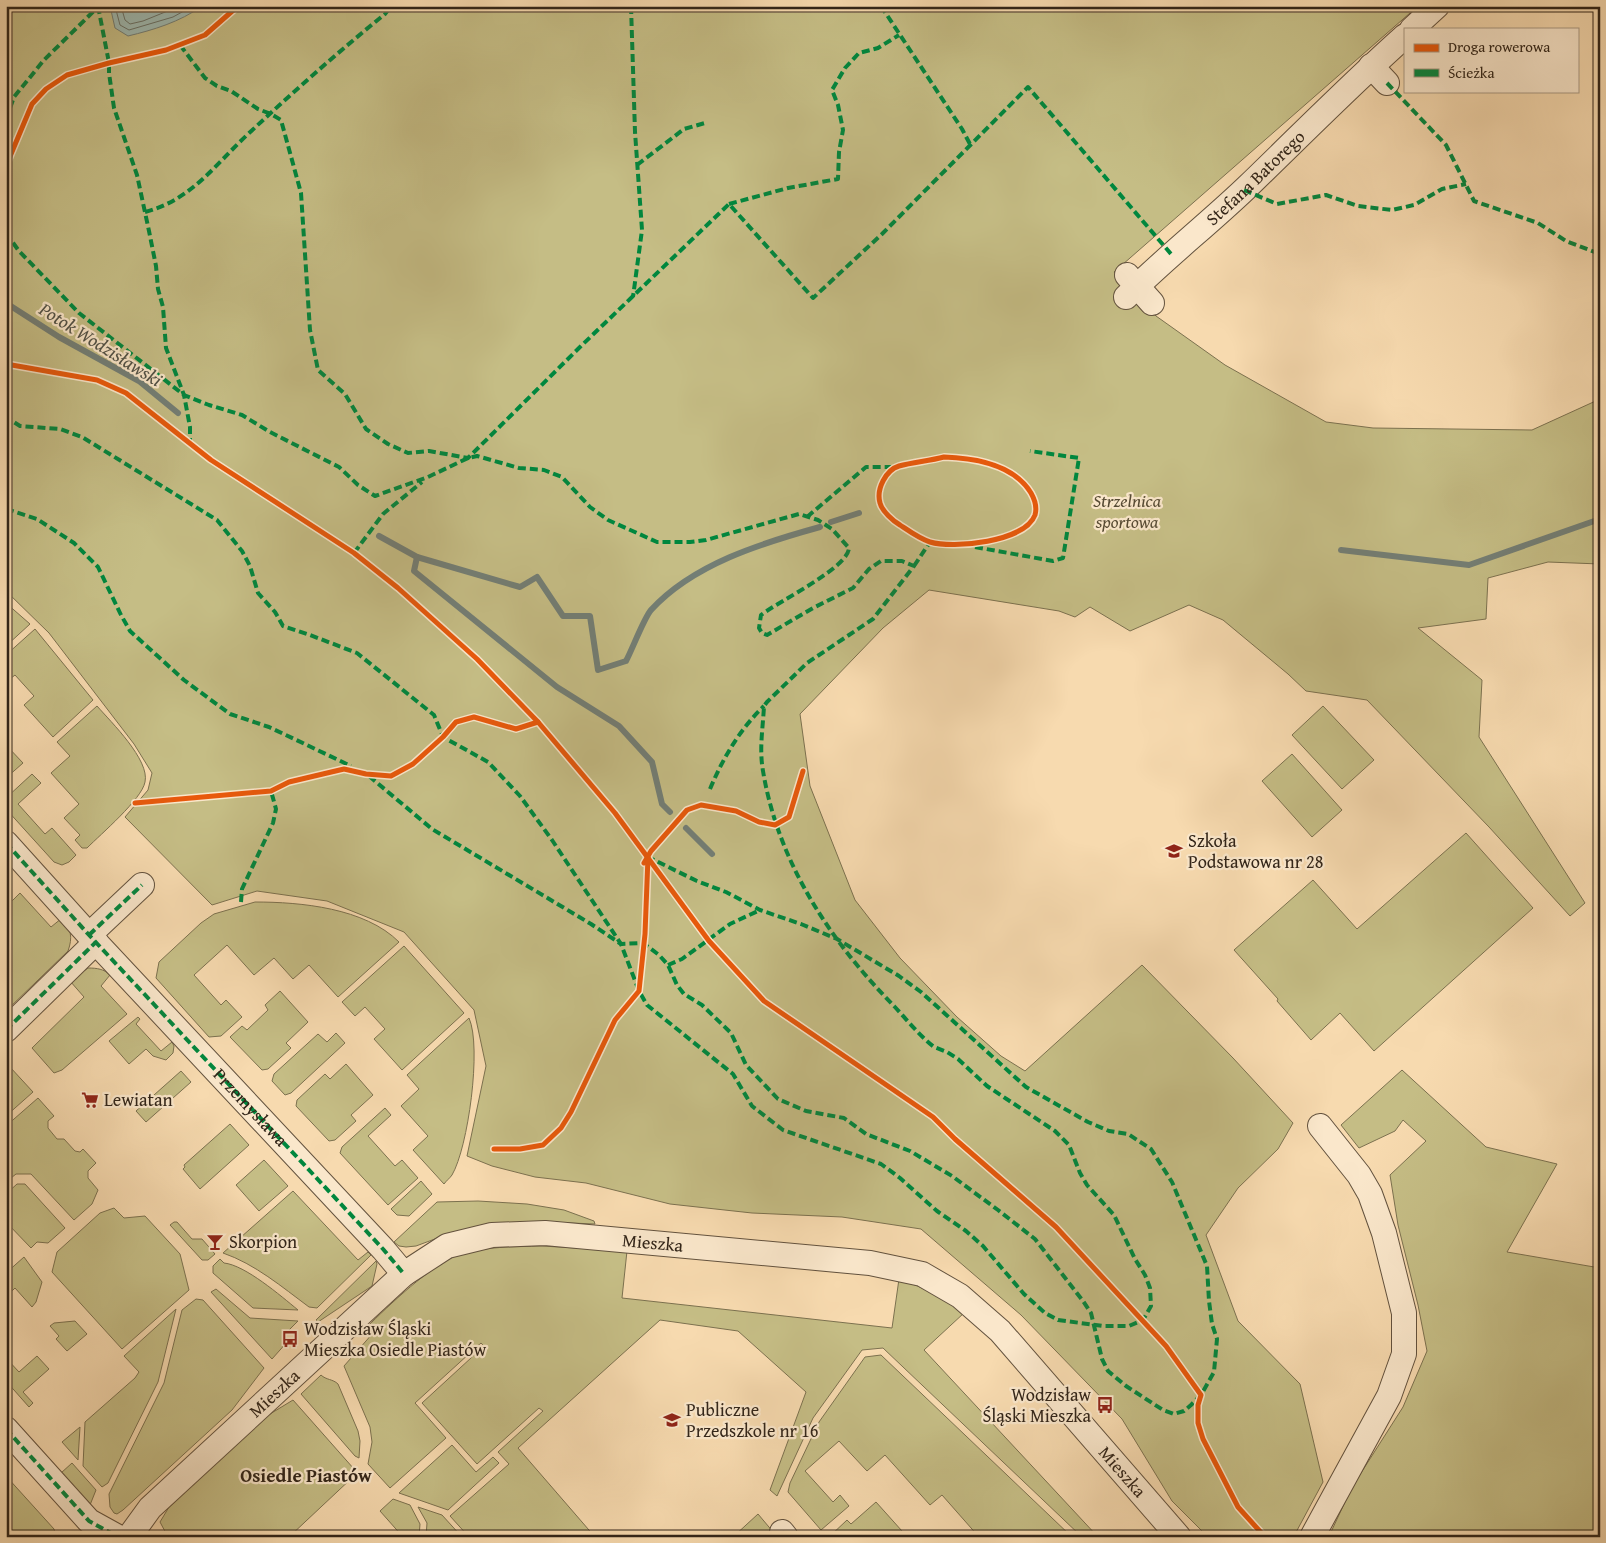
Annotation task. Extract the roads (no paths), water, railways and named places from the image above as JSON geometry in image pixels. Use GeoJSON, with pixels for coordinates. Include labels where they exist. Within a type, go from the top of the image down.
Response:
{"type":"FeatureCollection","features":[{"type":"Feature","properties":{"kind":"street"},"geometry":{"type":"LineString","coordinates":[[1413,28],[1438,6]]}},
{"type":"Feature","properties":{"kind":"street","name":"Stefana Batorego"},"geometry":{"type":"LineString","coordinates":[[1135,290],[1244,190],[1371,66],[1404,37]]}},
{"type":"Feature","properties":{"kind":"street"},"geometry":{"type":"LineString","coordinates":[[1371,66],[1387,83]]}},
{"type":"Feature","properties":{"kind":"street","name":"Przemysława"},"geometry":{"type":"LineString","coordinates":[[6,843],[404,1274]]}},
{"type":"Feature","properties":{"kind":"street"},"geometry":{"type":"LineString","coordinates":[[6,1030],[142,885]]}},
{"type":"Feature","properties":{"kind":"street"},"geometry":{"type":"LineString","coordinates":[[1312,1537],[1389,1396],[1404,1354],[1404,1313],[1384,1233],[1370,1194],[1359,1175],[1320,1126]]}},
{"type":"Feature","properties":{"kind":"street","name":"Mieszka"},"geometry":{"type":"LineString","coordinates":[[129,1537],[150,1508],[404,1274],[447,1246],[492,1235],[545,1232],[870,1262],[922,1274],[960,1296],[1000,1331],[1179,1537]]}},
{"type":"Feature","properties":{"kind":"street"},"geometry":{"type":"LineString","coordinates":[[6,1429],[89,1521],[118,1537]]}},
{"type":"Feature","properties":{"kind":"water"},"geometry":{"type":"Polygon","coordinates":[[[110,6],[202,6],[185,17],[166,25],[128,36],[115,28],[110,6]]]}},
{"type":"Feature","properties":{"kind":"waterway","name":"Potok Wodzisławski"},"geometry":{"type":"LineString","coordinates":[[6,303],[59,337],[139,381],[178,413]]}},
{"type":"Feature","properties":{"kind":"waterway"},"geometry":{"type":"LineString","coordinates":[[831,522],[859,513]]}},
{"type":"Feature","properties":{"kind":"waterway","name":"Potok Wodzisławski"},"geometry":{"type":"LineString","coordinates":[[1341,550],[1469,565],[1600,519]]}},
{"type":"Feature","properties":{"kind":"waterway","name":"Potok Wodzisławski"},"geometry":{"type":"LineString","coordinates":[[379,536],[417,557],[520,587],[537,577],[563,616],[590,616],[598,670],[626,661],[651,610],[687,580],[730,557],[752,548],[820,527]]}},
{"type":"Feature","properties":{"kind":"waterway"},"geometry":{"type":"LineString","coordinates":[[417,557],[414,571],[557,687],[619,726],[652,762],[662,804],[670,812]]}},
{"type":"Feature","properties":{"kind":"waterway"},"geometry":{"type":"LineString","coordinates":[[686,828],[712,854]]}},
{"type":"Feature","properties":{"kind":"place","name":"Szkoła Podstawowa nr 28"},"geometry":{"type":"Point","coordinates":[1174,851]}},
{"type":"Feature","properties":{"kind":"place","name":"Lewiatan"},"geometry":{"type":"Point","coordinates":[90,1100]}},
{"type":"Feature","properties":{"kind":"place","name":"Skorpion"},"geometry":{"type":"Point","coordinates":[215,1242]}},
{"type":"Feature","properties":{"kind":"place","name":"Wodzisław Śląski Mieszka Osiedle Piastów"},"geometry":{"type":"Point","coordinates":[290,1339]}},
{"type":"Feature","properties":{"kind":"place","name":"Wodzisław Śląski Mieszka"},"geometry":{"type":"Point","coordinates":[1105,1405]}},
{"type":"Feature","properties":{"kind":"place","name":"Publiczne Przedszkole nr 16"},"geometry":{"type":"Point","coordinates":[672,1420]}},
{"type":"Feature","properties":{"kind":"district","name":"Osiedle Piastów"},"geometry":{"type":"Point","coordinates":[306,1475]}},
{"type":"Feature","properties":{"kind":"park label","name":"Strzelnica sportowa"},"geometry":{"type":"Point","coordinates":[1127,511]}}]}
